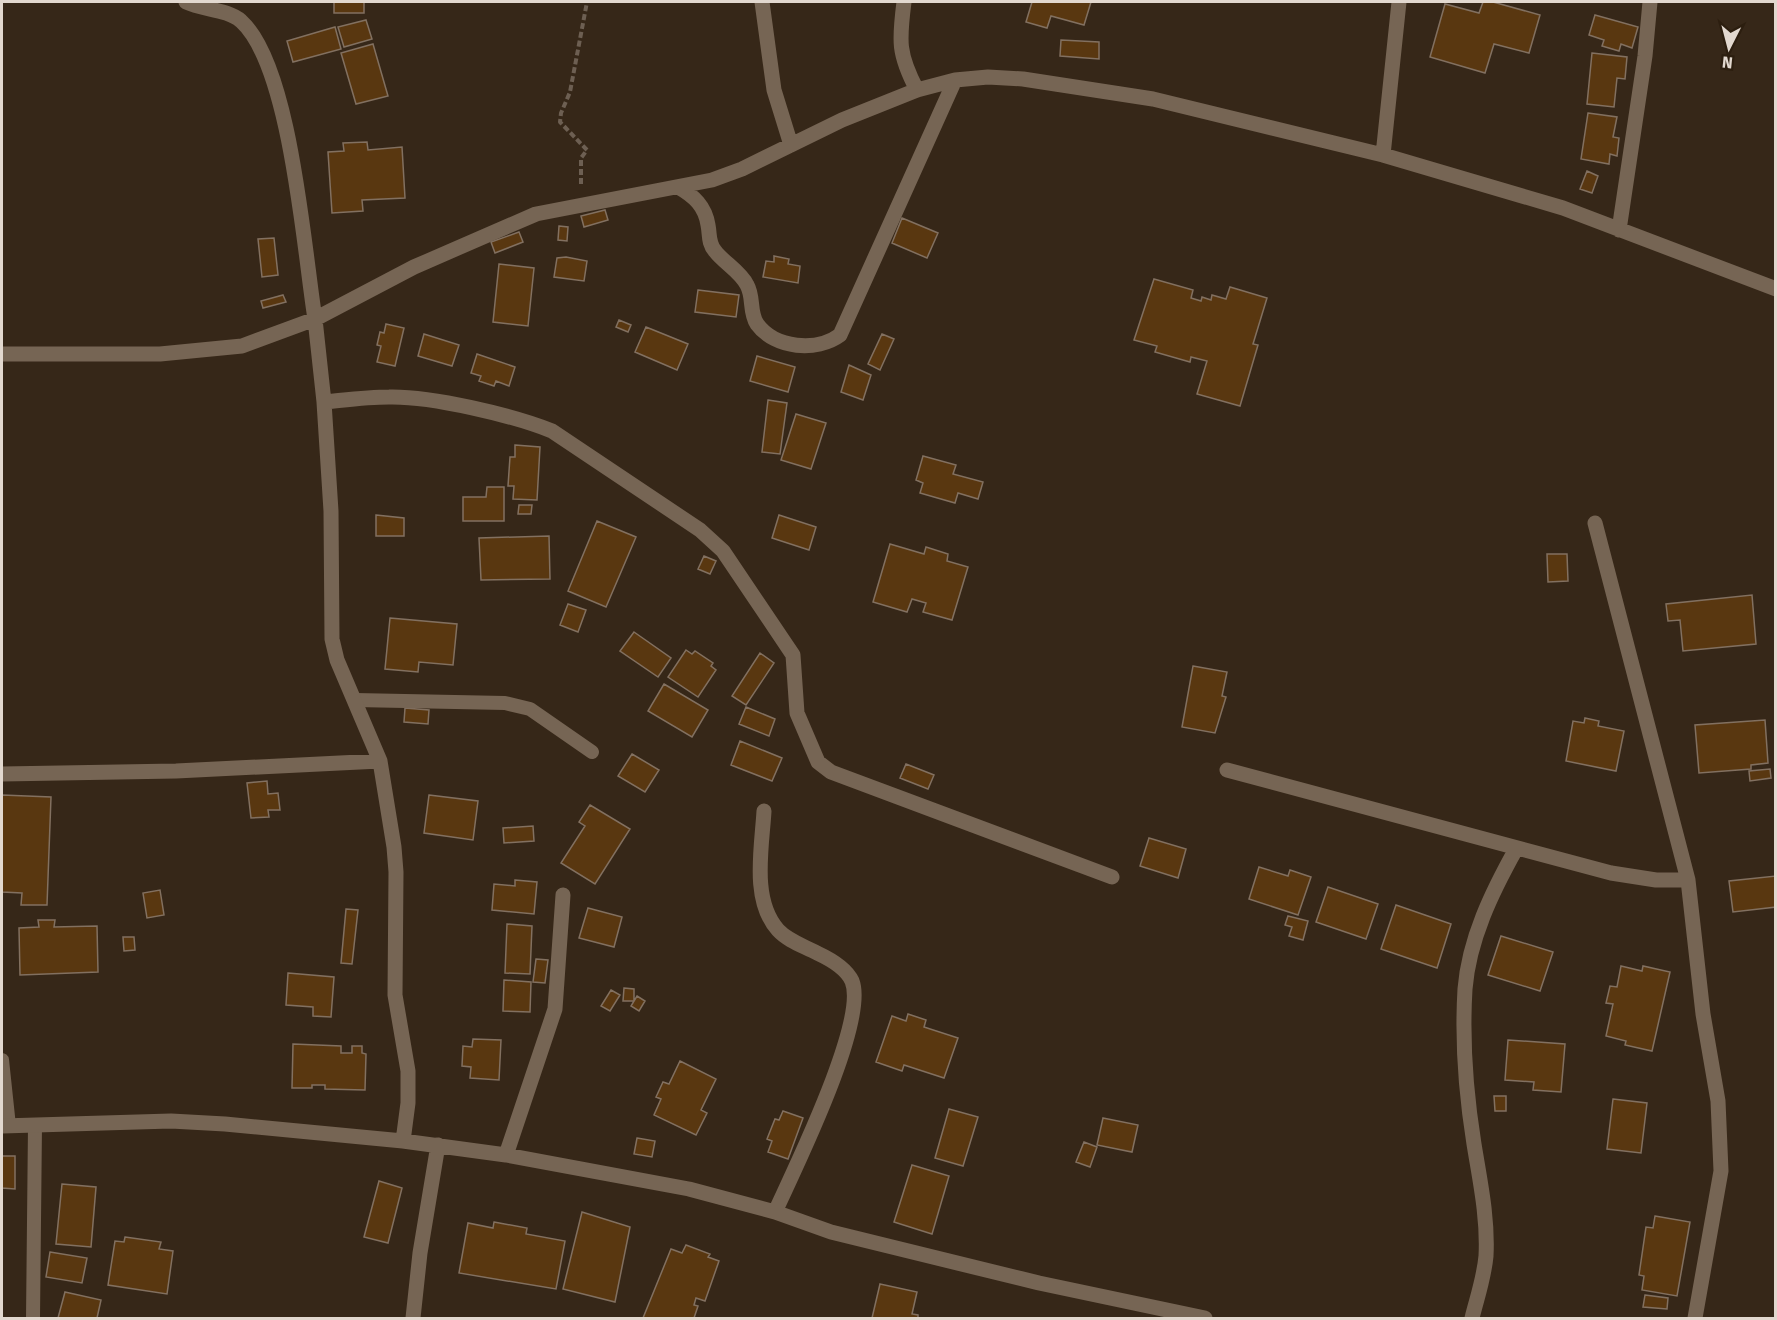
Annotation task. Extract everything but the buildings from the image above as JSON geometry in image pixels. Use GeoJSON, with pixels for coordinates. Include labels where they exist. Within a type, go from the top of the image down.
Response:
{"type":"FeatureCollection","features":[{"type":"Feature","properties":{"kind":"street"},"geometry":{"type":"LineString","coordinates":[[186,2],[240,19],[261,51],[273,79],[292,158],[315,319],[324,402],[331,511],[332,639],[380,761],[396,872],[395,995],[408,1071],[408,1102],[403,1141]]}},
{"type":"Feature","properties":{"kind":"street"},"geometry":{"type":"LineString","coordinates":[[762,2],[774,90],[780,118],[791,145]]}},
{"type":"Feature","properties":{"kind":"street"},"geometry":{"type":"LineString","coordinates":[[904,2],[900,36],[903,63],[916,90]]}},
{"type":"Feature","properties":{"kind":"street"},"geometry":{"type":"LineString","coordinates":[[1383,155],[1399,2]]}},
{"type":"Feature","properties":{"kind":"street"},"geometry":{"type":"LineString","coordinates":[[1619,230],[1645,56],[1650,2]]}},
{"type":"Feature","properties":{"kind":"street"},"geometry":{"type":"LineString","coordinates":[[2,354],[160,354],[242,346],[315,319],[414,267],[536,214],[712,180],[842,120],[916,90],[955,80],[988,77],[1023,79],[1153,99],[1383,155],[1563,208],[1776,289]]}},
{"type":"Feature","properties":{"kind":"street"},"geometry":{"type":"LineString","coordinates":[[678,187],[694,196],[703,210],[708,224],[709,240],[714,250],[748,285],[751,310],[762,329],[767,334],[800,346],[814,347],[829,343],[840,335],[955,80]]}},
{"type":"Feature","properties":{"kind":"street"},"geometry":{"type":"LineString","coordinates":[[324,402],[389,397],[418,399],[527,422],[552,431],[700,530],[723,551],[793,655],[797,713],[808,746],[818,762],[831,772],[1112,878]]}},
{"type":"Feature","properties":{"kind":"street"},"geometry":{"type":"LineString","coordinates":[[1595,523],[1688,880],[1703,1014],[1718,1101],[1721,1171],[1695,1318]]}},
{"type":"Feature","properties":{"kind":"street"},"geometry":{"type":"LineString","coordinates":[[2,774],[176,771],[380,761]]}},
{"type":"Feature","properties":{"kind":"street"},"geometry":{"type":"LineString","coordinates":[[1227,770],[1611,873],[1656,880],[1688,880]]}},
{"type":"Feature","properties":{"kind":"street"},"geometry":{"type":"LineString","coordinates":[[764,811],[761,883],[769,916],[778,930],[793,941],[840,966],[851,981],[855,998],[846,1038],[813,1126],[775,1212]]}},
{"type":"Feature","properties":{"kind":"street"},"geometry":{"type":"LineString","coordinates":[[1472,1318],[1482,1284],[1486,1257],[1486,1212],[1468,1092],[1465,987],[1477,932],[1491,894],[1516,849]]}},
{"type":"Feature","properties":{"kind":"street"},"geometry":{"type":"LineString","coordinates":[[506,1155],[555,1010],[563,895]]}},
{"type":"Feature","properties":{"kind":"street"},"geometry":{"type":"LineString","coordinates":[[5,1126],[171,1121],[403,1141],[506,1155],[658,1183],[775,1212],[831,1232],[913,1253],[1039,1283],[1204,1318]]}},
{"type":"Feature","properties":{"kind":"street"},"geometry":{"type":"LineString","coordinates":[[413,1318],[420,1253],[438,1145]]}},
{"type":"Feature","properties":{"kind":"lane"},"geometry":{"type":"LineString","coordinates":[[355,700],[504,703],[530,709],[592,752]]}},
{"type":"Feature","properties":{"kind":"lane"},"geometry":{"type":"LineString","coordinates":[[2,1060],[5,1126]]}},
{"type":"Feature","properties":{"kind":"lane"},"geometry":{"type":"LineString","coordinates":[[33,1318],[36,1125]]}},
{"type":"Feature","properties":{"kind":"path"},"geometry":{"type":"LineString","coordinates":[[581,206],[581,158],[587,150],[560,122],[570,92],[586,2]]}}]}
